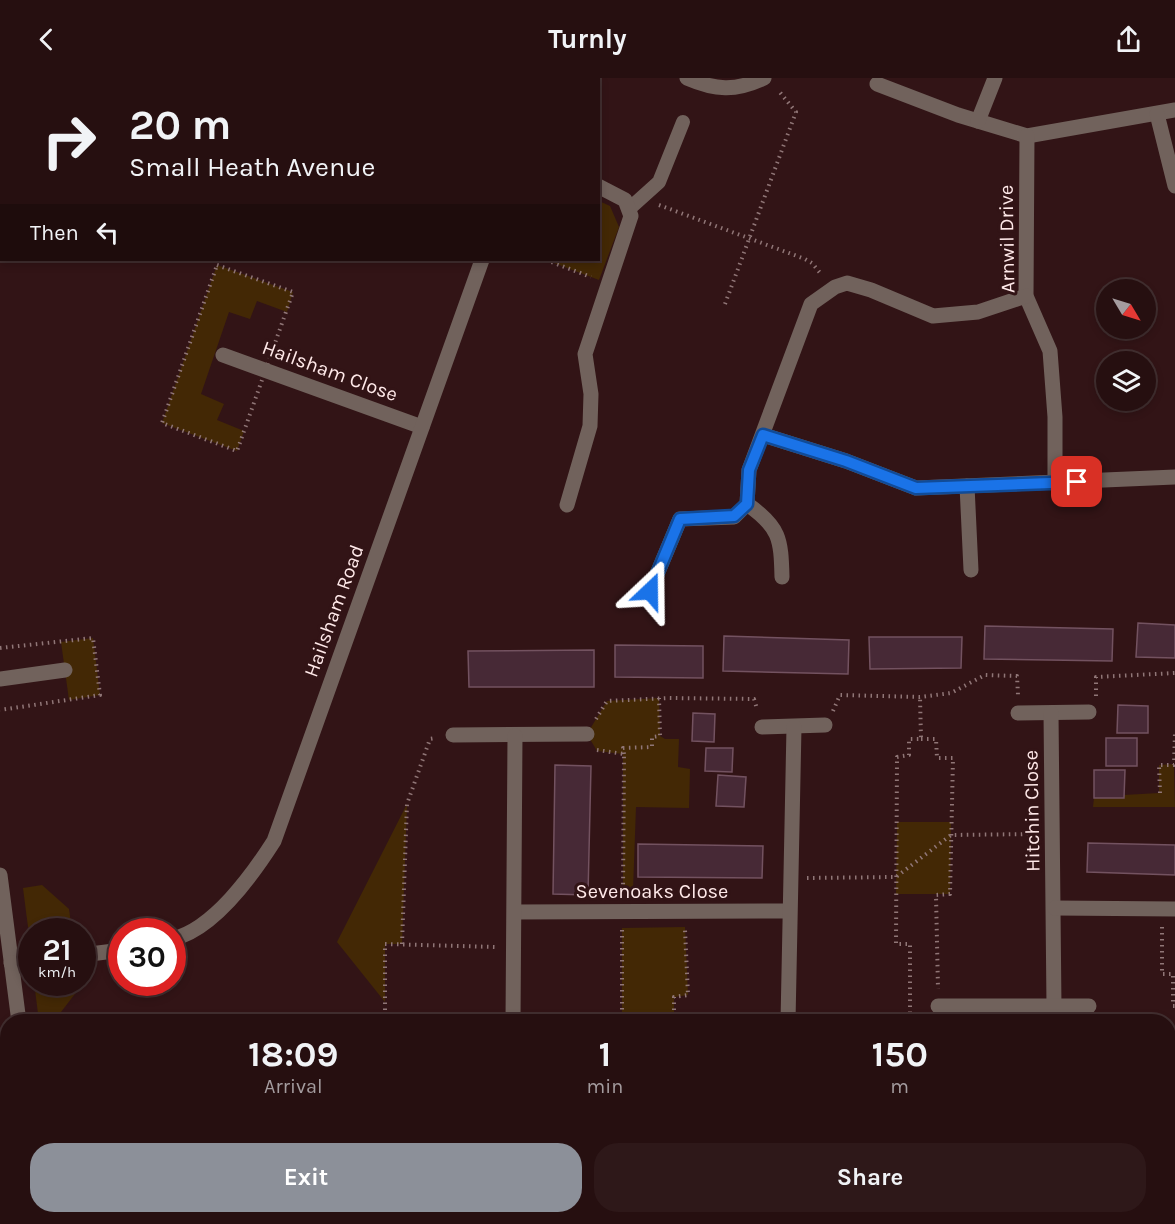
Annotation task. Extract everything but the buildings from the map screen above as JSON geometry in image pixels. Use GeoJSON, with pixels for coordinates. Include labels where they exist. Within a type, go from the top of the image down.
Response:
{"type":"FeatureCollection","features":[{"type":"Feature","properties":{"kind":"street"},"geometry":{"type":"LineString","coordinates":[[687,78],[707,87],[730,89],[769,82]]}},
{"type":"Feature","properties":{"kind":"street"},"geometry":{"type":"LineString","coordinates":[[978,121],[995,78]]}},
{"type":"Feature","properties":{"kind":"street"},"geometry":{"type":"LineString","coordinates":[[877,84],[978,121],[1027,135],[1175,110]]}},
{"type":"Feature","properties":{"kind":"street"},"geometry":{"type":"LineString","coordinates":[[1157,114],[1175,186]]}},
{"type":"Feature","properties":{"kind":"street","name":"Arnwil Drive"},"geometry":{"type":"LineString","coordinates":[[1027,135],[1026,296],[1050,351],[1055,482]]}},
{"type":"Feature","properties":{"kind":"street"},"geometry":{"type":"LineString","coordinates":[[567,505],[590,426],[591,394],[585,354],[630,225],[629,209],[619,195],[600,187]]}},
{"type":"Feature","properties":{"kind":"street","name":"Hailsham Road"},"geometry":{"type":"LineString","coordinates":[[186,933],[212,916],[238,892],[274,841],[482,261]]}},
{"type":"Feature","properties":{"kind":"street"},"geometry":{"type":"LineString","coordinates":[[650,591],[680,519],[734,516],[747,504],[749,470],[812,304],[832,288],[848,283],[933,316],[978,312],[1026,296]]}},
{"type":"Feature","properties":{"kind":"street","name":"Hailsham Close"},"geometry":{"type":"LineString","coordinates":[[223,355],[422,427]]}},
{"type":"Feature","properties":{"kind":"street"},"geometry":{"type":"LineString","coordinates":[[763,435],[846,461],[916,488],[1175,477]]}},
{"type":"Feature","properties":{"kind":"street"},"geometry":{"type":"LineString","coordinates":[[967,486],[971,570]]}},
{"type":"Feature","properties":{"kind":"street"},"geometry":{"type":"LineString","coordinates":[[747,504],[765,516],[781,542],[782,577]]}},
{"type":"Feature","properties":{"kind":"street"},"geometry":{"type":"LineString","coordinates":[[0,679],[65,670]]}},
{"type":"Feature","properties":{"kind":"street"},"geometry":{"type":"LineString","coordinates":[[1018,713],[1089,712]]}},
{"type":"Feature","properties":{"kind":"street","name":"Hitchin Close"},"geometry":{"type":"LineString","coordinates":[[1051,713],[1055,908],[1054,1006]]}},
{"type":"Feature","properties":{"kind":"street"},"geometry":{"type":"LineString","coordinates":[[762,727],[825,725]]}},
{"type":"Feature","properties":{"kind":"street"},"geometry":{"type":"LineString","coordinates":[[788,1014],[788,912],[794,727]]}},
{"type":"Feature","properties":{"kind":"street"},"geometry":{"type":"LineString","coordinates":[[453,735],[586,734]]}},
{"type":"Feature","properties":{"kind":"street"},"geometry":{"type":"LineString","coordinates":[[513,1014],[515,736]]}},
{"type":"Feature","properties":{"kind":"street"},"geometry":{"type":"LineString","coordinates":[[0,875],[18,1014]]}},
{"type":"Feature","properties":{"kind":"street"},"geometry":{"type":"LineString","coordinates":[[1055,908],[1168,909]]}},
{"type":"Feature","properties":{"kind":"street","name":"Sevenoaks Close"},"geometry":{"type":"LineString","coordinates":[[515,912],[788,912]]}},
{"type":"Feature","properties":{"kind":"street"},"geometry":{"type":"LineString","coordinates":[[11,963],[18,962]]}},
{"type":"Feature","properties":{"kind":"street"},"geometry":{"type":"LineString","coordinates":[[938,1006],[1089,1006]]}},
{"type":"Feature","properties":{"kind":"lane"},"geometry":{"type":"LineString","coordinates":[[629,209],[659,182],[683,122]]}},
{"type":"Feature","properties":{"kind":"path"},"geometry":{"type":"LineString","coordinates":[[726,304],[796,112],[769,82]]}},
{"type":"Feature","properties":{"kind":"path"},"geometry":{"type":"LineString","coordinates":[[629,209],[655,204],[812,263],[832,288]]}},
{"type":"Feature","properties":{"kind":"path"},"geometry":{"type":"LineString","coordinates":[[549,261],[608,284]]}},
{"type":"Feature","properties":{"kind":"path"},"geometry":{"type":"LineString","coordinates":[[1089,712],[1096,711],[1096,677],[1131,677],[1142,672],[1175,673]]}},
{"type":"Feature","properties":{"kind":"path"},"geometry":{"type":"LineString","coordinates":[[825,725],[840,695],[920,698],[951,693],[985,675],[1017,676],[1018,713]]}},
{"type":"Feature","properties":{"kind":"path"},"geometry":{"type":"LineString","coordinates":[[622,1014],[623,748],[652,747],[652,737],[660,736],[659,698]]}},
{"type":"Feature","properties":{"kind":"path"},"geometry":{"type":"LineString","coordinates":[[624,754],[597,751],[586,734],[607,701],[659,698],[754,699],[762,727]]}},
{"type":"Feature","properties":{"kind":"path"},"geometry":{"type":"LineString","coordinates":[[920,698],[921,739]]}},
{"type":"Feature","properties":{"kind":"path"},"geometry":{"type":"LineString","coordinates":[[1160,793],[1159,765],[1174,765],[1175,733]]}},
{"type":"Feature","properties":{"kind":"path"},"geometry":{"type":"LineString","coordinates":[[402,944],[407,804],[430,739],[453,735]]}},
{"type":"Feature","properties":{"kind":"path"},"geometry":{"type":"LineString","coordinates":[[910,1014],[910,944],[896,944],[897,757],[909,755],[909,740],[921,739],[936,739],[937,758],[953,758],[950,894],[936,895],[937,1014]]}},
{"type":"Feature","properties":{"kind":"path"},"geometry":{"type":"LineString","coordinates":[[789,879],[896,877],[951,835],[1053,833]]}},
{"type":"Feature","properties":{"kind":"path"},"geometry":{"type":"LineString","coordinates":[[1168,909],[1162,974],[1173,974],[1175,1006]]}},
{"type":"Feature","properties":{"kind":"path"},"geometry":{"type":"LineString","coordinates":[[674,1014],[674,997],[688,995],[685,912]]}},
{"type":"Feature","properties":{"kind":"path"},"geometry":{"type":"LineString","coordinates":[[385,1014],[385,944],[514,947]]}},
{"type":"Feature","properties":{"kind":"shaded area"},"geometry":{"type":"Polygon","coordinates":[[[600,201],[610,206],[619,227],[599,280],[549,261],[600,261],[600,201]]]}},
{"type":"Feature","properties":{"kind":"shaded area"},"geometry":{"type":"Polygon","coordinates":[[[217,265],[293,292],[287,312],[257,301],[250,319],[229,312],[201,394],[224,404],[217,420],[244,431],[237,451],[162,423],[217,265]]]}},
{"type":"Feature","properties":{"kind":"shaded area"},"geometry":{"type":"Polygon","coordinates":[[[93,638],[100,695],[69,700],[61,642],[93,638]]]}},
{"type":"Feature","properties":{"kind":"shaded area"},"geometry":{"type":"Polygon","coordinates":[[[659,698],[660,736],[665,739],[679,739],[678,767],[690,769],[689,808],[636,807],[633,890],[623,890],[623,754],[597,751],[587,734],[607,701],[659,698]]]}},
{"type":"Feature","properties":{"kind":"shaded area"},"geometry":{"type":"Polygon","coordinates":[[[1174,764],[1175,807],[1093,807],[1094,798],[1124,798],[1124,795],[1159,793],[1159,765],[1174,764]]]}},
{"type":"Feature","properties":{"kind":"shaded area"},"geometry":{"type":"Polygon","coordinates":[[[407,804],[402,944],[385,944],[385,1002],[337,942],[407,804]]]}},
{"type":"Feature","properties":{"kind":"shaded area"},"geometry":{"type":"Polygon","coordinates":[[[897,822],[951,822],[950,894],[896,894],[897,822]]]}},
{"type":"Feature","properties":{"kind":"shaded area"},"geometry":{"type":"Polygon","coordinates":[[[42,885],[69,909],[70,918],[27,918],[23,888],[42,885]]]}},
{"type":"Feature","properties":{"kind":"shaded area"},"geometry":{"type":"Polygon","coordinates":[[[685,927],[688,995],[674,997],[674,1014],[622,1014],[622,928],[685,927]]]}},
{"type":"Feature","properties":{"kind":"shaded area"},"geometry":{"type":"Polygon","coordinates":[[[36,996],[73,996],[59,1014],[38,1014],[36,996]]]}},
{"type":"Feature","properties":{"kind":"route"},"geometry":{"type":"LineString","coordinates":[[650,591],[680,519],[734,516],[747,504],[749,470],[763,435],[846,461],[916,488],[1077,482]]}}]}
